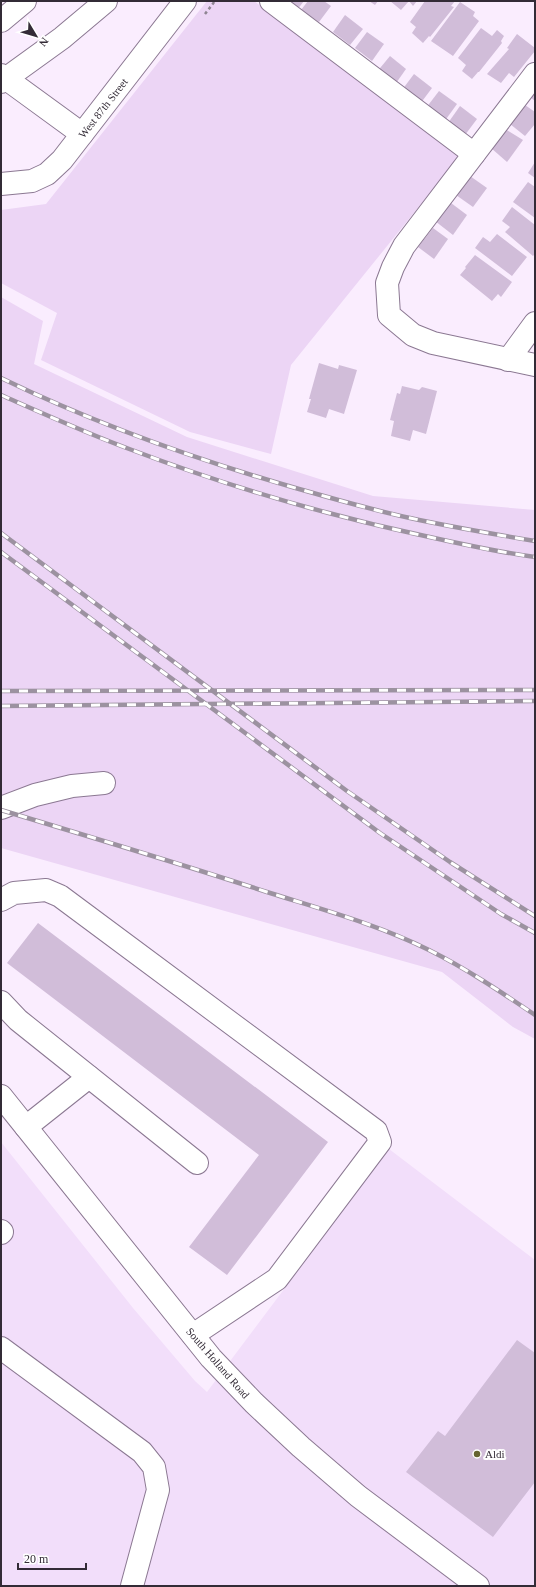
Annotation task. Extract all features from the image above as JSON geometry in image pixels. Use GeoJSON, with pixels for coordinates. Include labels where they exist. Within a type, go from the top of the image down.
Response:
{"type":"FeatureCollection","features":[{"type":"Feature","properties":{"kind":"main road"},"geometry":{"type":"LineString","coordinates":[[1,21],[25,1]]}},
{"type":"Feature","properties":{"kind":"main road"},"geometry":{"type":"LineString","coordinates":[[82,134],[3,78],[62,38],[106,1]]}},
{"type":"Feature","properties":{"kind":"main road","name":"West 87th Street"},"geometry":{"type":"LineString","coordinates":[[1,184],[32,180],[47,174],[62,160],[185,1]]}},
{"type":"Feature","properties":{"kind":"main road"},"geometry":{"type":"LineString","coordinates":[[271,1],[474,154]]}},
{"type":"Feature","properties":{"kind":"main road"},"geometry":{"type":"LineString","coordinates":[[535,74],[401,251],[387,283],[389,315],[413,335],[433,343],[535,365]]}},
{"type":"Feature","properties":{"kind":"main road"},"geometry":{"type":"LineString","coordinates":[[508,360],[535,323]]}},
{"type":"Feature","properties":{"kind":"main road"},"geometry":{"type":"LineString","coordinates":[[1,808],[35,796],[72,786],[104,783]]}},
{"type":"Feature","properties":{"kind":"main road"},"geometry":{"type":"LineString","coordinates":[[1,900],[14,893],[46,890],[60,896],[376,1130],[380,1142],[277,1279],[193,1335]]}},
{"type":"Feature","properties":{"kind":"main road"},"geometry":{"type":"LineString","coordinates":[[1,1002],[18,1020],[197,1163]]}},
{"type":"Feature","properties":{"kind":"main road"},"geometry":{"type":"LineString","coordinates":[[26,1127],[89,1077]]}},
{"type":"Feature","properties":{"kind":"main road","name":"South Holland Road"},"geometry":{"type":"LineString","coordinates":[[1,1096],[211,1358],[254,1403],[301,1447],[358,1496],[478,1586]]}},
{"type":"Feature","properties":{"kind":"main road"},"geometry":{"type":"LineString","coordinates":[[1,1348],[142,1452],[154,1467],[158,1490],[132,1586]]}},
{"type":"Feature","properties":{"kind":"shaded area"},"geometry":{"type":"Polygon","coordinates":[[[207,1],[254,1],[459,157],[291,365],[271,454],[190,432],[41,360],[57,313],[1,283],[1,210],[46,204],[207,1]]]}},
{"type":"Feature","properties":{"kind":"shaded area"},"geometry":{"type":"Polygon","coordinates":[[[1,297],[43,321],[34,364],[187,437],[373,496],[535,510],[535,1039],[513,1027],[442,972],[1,848],[1,297]]]}},
{"type":"Feature","properties":{"kind":"shaded area"},"geometry":{"type":"Polygon","coordinates":[[[1,1142],[133,1308],[195,1381],[207,1392],[389,1149],[535,1260],[535,1586],[1,1586],[1,1142]]]}},
{"type":"Feature","properties":{"kind":"building"},"geometry":{"type":"Polygon","coordinates":[[[285,1],[304,1],[297,10],[285,1]]]}},
{"type":"Feature","properties":{"kind":"building"},"geometry":{"type":"Polygon","coordinates":[[[308,1],[324,1],[331,6],[319,22],[301,10],[308,1]]]}},
{"type":"Feature","properties":{"kind":"building"},"geometry":{"type":"Polygon","coordinates":[[[369,1],[378,1],[375,5],[369,1]]]}},
{"type":"Feature","properties":{"kind":"building"},"geometry":{"type":"Polygon","coordinates":[[[390,1],[409,1],[401,10],[390,1]]]}},
{"type":"Feature","properties":{"kind":"building"},"geometry":{"type":"Polygon","coordinates":[[[409,1],[417,1],[413,6],[409,1]]]}},
{"type":"Feature","properties":{"kind":"building"},"geometry":{"type":"Polygon","coordinates":[[[425,1],[455,1],[451,6],[454,7],[430,37],[429,36],[423,43],[412,33],[416,27],[410,22],[425,1]]]}},
{"type":"Feature","properties":{"kind":"building"},"geometry":{"type":"Polygon","coordinates":[[[460,2],[475,12],[473,16],[479,21],[453,56],[431,41],[460,2]]]}},
{"type":"Feature","properties":{"kind":"building"},"geometry":{"type":"Polygon","coordinates":[[[345,15],[363,29],[350,45],[333,32],[345,15]]]}},
{"type":"Feature","properties":{"kind":"building"},"geometry":{"type":"Polygon","coordinates":[[[481,28],[492,36],[497,30],[504,36],[501,41],[502,43],[472,79],[462,71],[466,65],[458,58],[481,28]]]}},
{"type":"Feature","properties":{"kind":"building"},"geometry":{"type":"Polygon","coordinates":[[[367,32],[384,44],[372,61],[355,48],[367,32]]]}},
{"type":"Feature","properties":{"kind":"building"},"geometry":{"type":"Polygon","coordinates":[[[517,34],[535,48],[535,51],[514,77],[509,73],[501,83],[487,74],[509,49],[507,48],[517,34]]]}},
{"type":"Feature","properties":{"kind":"building"},"geometry":{"type":"Polygon","coordinates":[[[390,56],[406,69],[394,86],[376,73],[390,56]]]}},
{"type":"Feature","properties":{"kind":"building"},"geometry":{"type":"Polygon","coordinates":[[[414,74],[432,88],[420,104],[402,90],[414,74]]]}},
{"type":"Feature","properties":{"kind":"building"},"geometry":{"type":"Polygon","coordinates":[[[535,90],[535,101],[530,97],[535,90]]]}},
{"type":"Feature","properties":{"kind":"building"},"geometry":{"type":"Polygon","coordinates":[[[439,91],[457,104],[444,122],[426,108],[439,91]]]}},
{"type":"Feature","properties":{"kind":"building"},"geometry":{"type":"Polygon","coordinates":[[[525,105],[535,112],[535,124],[525,136],[510,124],[525,105]]]}},
{"type":"Feature","properties":{"kind":"building"},"geometry":{"type":"Polygon","coordinates":[[[460,106],[477,119],[465,135],[448,123],[460,106]]]}},
{"type":"Feature","properties":{"kind":"building"},"geometry":{"type":"Polygon","coordinates":[[[505,129],[523,140],[507,162],[491,148],[505,129]]]}},
{"type":"Feature","properties":{"kind":"building"},"geometry":{"type":"Polygon","coordinates":[[[535,162],[535,178],[528,173],[535,162]]]}},
{"type":"Feature","properties":{"kind":"building"},"geometry":{"type":"Polygon","coordinates":[[[470,176],[487,188],[473,207],[456,195],[470,176]]]}},
{"type":"Feature","properties":{"kind":"building"},"geometry":{"type":"Polygon","coordinates":[[[528,182],[535,187],[535,218],[513,202],[528,182]]]}},
{"type":"Feature","properties":{"kind":"building"},"geometry":{"type":"Polygon","coordinates":[[[451,203],[467,215],[453,235],[435,221],[451,203]]]}},
{"type":"Feature","properties":{"kind":"building"},"geometry":{"type":"Polygon","coordinates":[[[512,207],[535,225],[535,254],[533,256],[505,232],[510,227],[502,221],[512,207]]]}},
{"type":"Feature","properties":{"kind":"building"},"geometry":{"type":"Polygon","coordinates":[[[433,228],[448,239],[434,259],[418,247],[433,228]]]}},
{"type":"Feature","properties":{"kind":"building"},"geometry":{"type":"Polygon","coordinates":[[[497,234],[527,257],[512,276],[475,248],[483,237],[490,242],[497,234]]]}},
{"type":"Feature","properties":{"kind":"building"},"geometry":{"type":"Polygon","coordinates":[[[475,255],[512,282],[501,297],[498,294],[492,301],[460,275],[475,255]]]}},
{"type":"Feature","properties":{"kind":"building"},"geometry":{"type":"Polygon","coordinates":[[[319,363],[338,369],[339,365],[357,370],[344,414],[329,409],[326,418],[307,412],[319,363]]]}},
{"type":"Feature","properties":{"kind":"building"},"geometry":{"type":"Polygon","coordinates":[[[402,386],[419,390],[422,387],[437,391],[426,434],[413,430],[410,441],[391,436],[394,421],[390,420],[397,393],[400,394],[402,386]]]}},
{"type":"Feature","properties":{"kind":"building"},"geometry":{"type":"Polygon","coordinates":[[[38,923],[328,1142],[227,1275],[189,1247],[259,1155],[7,963],[38,923]]]}},
{"type":"Feature","properties":{"kind":"building","name":"Aldi"},"geometry":{"type":"Polygon","coordinates":[[[517,1340],[535,1353],[535,1482],[493,1537],[406,1472],[438,1431],[445,1436],[517,1340]]]}},
{"type":"Feature","properties":{"kind":"railway"},"geometry":{"type":"LineString","coordinates":[[1,378],[110,426],[261,478],[396,515],[535,541]]}},
{"type":"Feature","properties":{"kind":"railway"},"geometry":{"type":"LineString","coordinates":[[1,395],[116,444],[204,476],[277,499],[388,528],[480,548],[535,557]]}},
{"type":"Feature","properties":{"kind":"railway"},"geometry":{"type":"LineString","coordinates":[[1,533],[347,791],[450,862],[535,916]]}},
{"type":"Feature","properties":{"kind":"railway"},"geometry":{"type":"LineString","coordinates":[[1,552],[380,833],[501,914],[535,933]]}},
{"type":"Feature","properties":{"kind":"railway"},"geometry":{"type":"LineString","coordinates":[[1,691],[535,690]]}},
{"type":"Feature","properties":{"kind":"railway"},"geometry":{"type":"LineString","coordinates":[[1,706],[535,701]]}},
{"type":"Feature","properties":{"kind":"railway"},"geometry":{"type":"LineString","coordinates":[[1,810],[351,918],[391,933],[429,950],[457,965],[497,989],[535,1015]]}},
{"type":"Feature","properties":{"kind":"place","name":"Aldi"},"geometry":{"type":"Point","coordinates":[477,1454]}}]}
